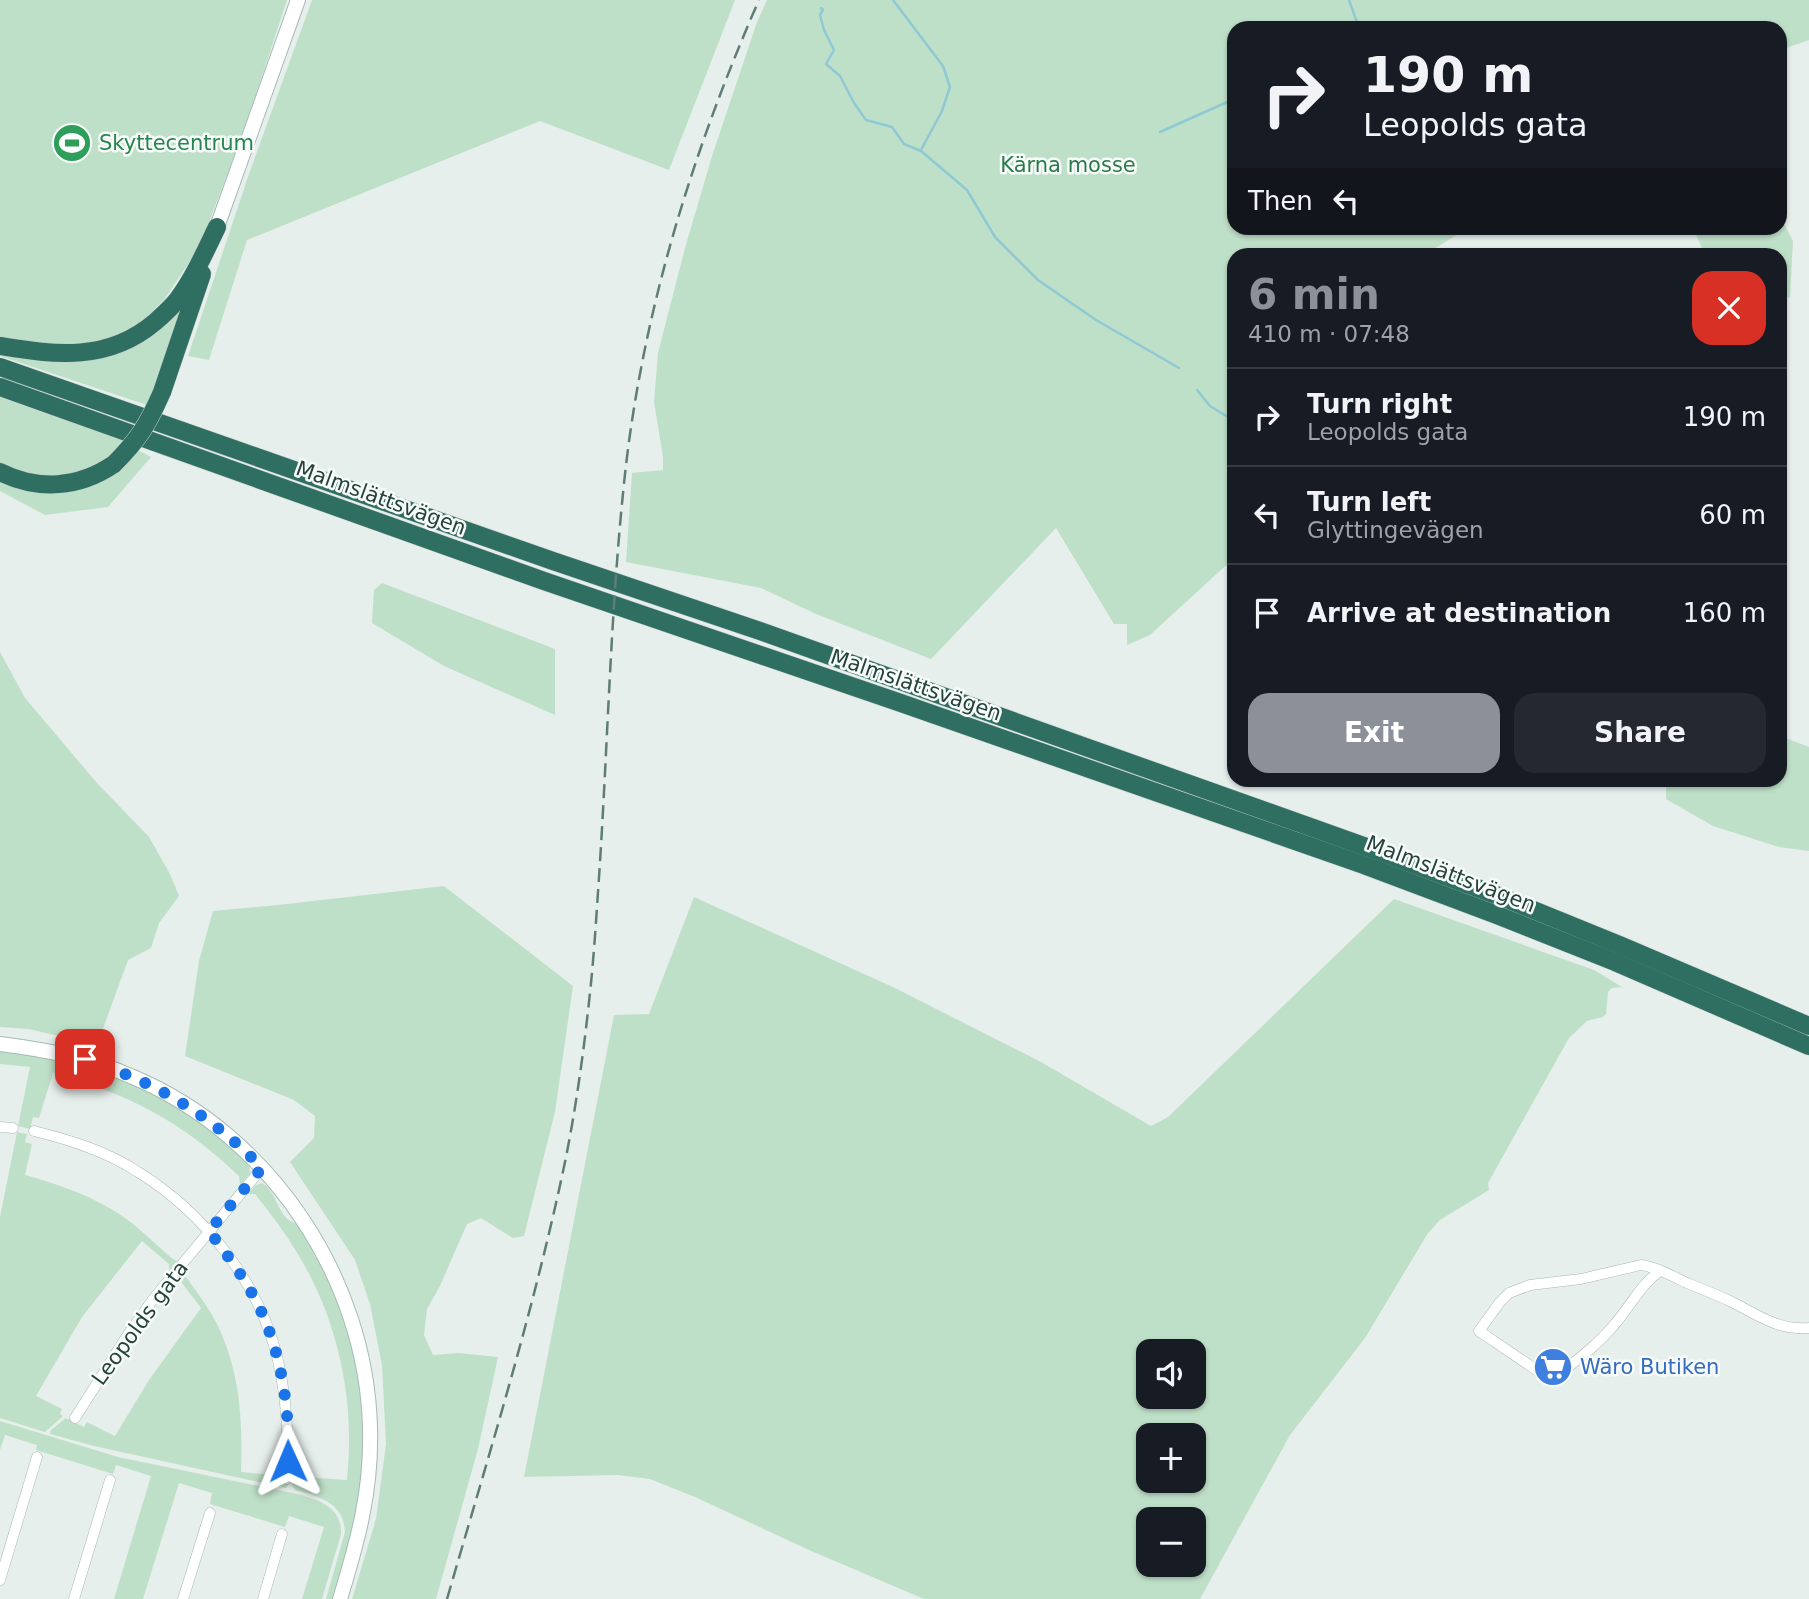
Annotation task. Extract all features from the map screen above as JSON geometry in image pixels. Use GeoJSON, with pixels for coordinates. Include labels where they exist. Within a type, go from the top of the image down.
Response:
{"type":"FeatureCollection","features":[{"type":"Feature","properties":{"kind":"highway"},"geometry":{"type":"LineString","coordinates":[[0,346],[41,352],[90,352],[131,339],[176,301],[217,228]]}},
{"type":"Feature","properties":{"kind":"highway"},"geometry":{"type":"LineString","coordinates":[[0,472],[25,482],[50,485],[86,480],[101,474],[133,446],[149,423],[162,392],[217,228]]}},
{"type":"Feature","properties":{"kind":"highway","name":"Malmslättsvägen"},"geometry":{"type":"LineString","coordinates":[[0,367],[760,631],[1372,849],[1504,898],[1805,1024]]}},
{"type":"Feature","properties":{"kind":"highway","name":"Malmslättsvägen"},"geometry":{"type":"LineString","coordinates":[[0,387],[544,581],[1376,870],[1615,962],[1809,1046]]}},
{"type":"Feature","properties":{"kind":"street"},"geometry":{"type":"LineString","coordinates":[[217,228],[298,0]]}},
{"type":"Feature","properties":{"kind":"street"},"geometry":{"type":"LineString","coordinates":[[0,1044],[85,1059],[136,1077],[180,1101],[233,1140],[262,1168],[288,1199],[321,1248],[352,1323],[369,1401],[368,1484],[364,1515],[340,1599]]}},
{"type":"Feature","properties":{"kind":"street"},"geometry":{"type":"LineString","coordinates":[[0,1127],[13,1128]]}},
{"type":"Feature","properties":{"kind":"street"},"geometry":{"type":"LineString","coordinates":[[34,1131],[85,1145],[139,1172],[178,1202],[209,1231],[231,1261],[262,1314],[276,1353],[289,1443],[287,1479]]}},
{"type":"Feature","properties":{"kind":"street","name":"Leopolds gata"},"geometry":{"type":"LineString","coordinates":[[75,1418],[127,1336],[162,1289],[262,1168]]}},
{"type":"Feature","properties":{"kind":"street"},"geometry":{"type":"LineString","coordinates":[[1660,1271],[1644,1284],[1614,1325],[1589,1351],[1551,1380],[1479,1331],[1500,1301],[1509,1293],[1530,1285],[1581,1279],[1631,1266],[1649,1266],[1714,1293],[1777,1325],[1797,1329],[1809,1328]]}},
{"type":"Feature","properties":{"kind":"street"},"geometry":{"type":"LineString","coordinates":[[0,1580],[37,1457]]}},
{"type":"Feature","properties":{"kind":"street"},"geometry":{"type":"LineString","coordinates":[[74,1599],[110,1480]]}},
{"type":"Feature","properties":{"kind":"street"},"geometry":{"type":"LineString","coordinates":[[183,1599],[210,1513]]}},
{"type":"Feature","properties":{"kind":"street"},"geometry":{"type":"LineString","coordinates":[[262,1599],[282,1534]]}},
{"type":"Feature","properties":{"kind":"green space"},"geometry":{"type":"Polygon","coordinates":[[[0,0],[287,0],[247,122],[200,246],[164,300],[135,328],[113,339],[57,347],[0,339],[0,0]]]}},
{"type":"Feature","properties":{"kind":"green space"},"geometry":{"type":"Polygon","coordinates":[[[312,0],[735,0],[669,170],[540,121],[247,240],[209,360],[188,356],[250,171],[312,0]]]}},
{"type":"Feature","properties":{"kind":"green space","name":"Kärna mosse"},"geometry":{"type":"Polygon","coordinates":[[[767,0],[1809,0],[1809,40],[1787,48],[1787,21],[1227,21],[1227,235],[1457,235],[1435,248],[1227,248],[1227,564],[1150,635],[1127,645],[1127,624],[1114,624],[1056,528],[931,659],[816,614],[761,588],[626,562],[632,473],[663,470],[654,402],[658,353],[712,156],[757,22],[767,0]]]}},
{"type":"Feature","properties":{"kind":"green space"},"geometry":{"type":"Polygon","coordinates":[[[1787,229],[1793,241],[1790,297],[1787,298],[1787,248],[1702,248],[1696,235],[1787,235],[1787,229]]]}},
{"type":"Feature","properties":{"kind":"green space"},"geometry":{"type":"Polygon","coordinates":[[[187,297],[153,396],[147,405],[0,356],[0,353],[85,359],[125,351],[162,327],[187,297]]]}},
{"type":"Feature","properties":{"kind":"green space"},"geometry":{"type":"Polygon","coordinates":[[[0,397],[128,442],[114,456],[67,478],[29,476],[0,466],[0,397]]]}},
{"type":"Feature","properties":{"kind":"green space"},"geometry":{"type":"Polygon","coordinates":[[[138,450],[151,457],[108,507],[45,515],[0,491],[0,481],[29,490],[138,450]]]}},
{"type":"Feature","properties":{"kind":"green space"},"geometry":{"type":"Polygon","coordinates":[[[382,583],[555,649],[555,715],[444,666],[372,623],[374,590],[382,583]]]}},
{"type":"Feature","properties":{"kind":"green space"},"geometry":{"type":"Polygon","coordinates":[[[0,652],[25,698],[97,783],[149,837],[179,896],[159,923],[151,948],[128,960],[97,1045],[29,1029],[0,1027],[0,652]]]}},
{"type":"Feature","properties":{"kind":"green space"},"geometry":{"type":"Polygon","coordinates":[[[1787,739],[1809,747],[1809,851],[1779,847],[1713,826],[1666,799],[1666,787],[1787,787],[1787,739]]]}},
{"type":"Feature","properties":{"kind":"green space"},"geometry":{"type":"Polygon","coordinates":[[[444,886],[573,986],[555,1112],[524,1236],[513,1238],[481,1218],[467,1224],[427,1309],[424,1335],[433,1355],[459,1353],[498,1357],[478,1449],[436,1599],[352,1599],[376,1519],[386,1444],[382,1365],[370,1304],[355,1260],[290,1162],[314,1138],[315,1116],[294,1100],[185,1056],[199,961],[213,911],[444,886]]]}},
{"type":"Feature","properties":{"kind":"green space"},"geometry":{"type":"Polygon","coordinates":[[[694,897],[895,988],[1041,1062],[1151,1126],[1168,1117],[1394,899],[1594,970],[1622,987],[1612,988],[1608,992],[1606,1014],[1603,1017],[1587,1021],[1569,1038],[1488,1183],[1489,1190],[1440,1220],[1428,1233],[1365,1338],[1290,1435],[1200,1599],[924,1599],[650,1479],[618,1475],[524,1477],[614,1015],[649,1014],[694,897]]]}},
{"type":"Feature","properties":{"kind":"green space"},"geometry":{"type":"Polygon","coordinates":[[[0,1051],[85,1066],[137,1086],[161,1098],[207,1129],[249,1164],[250,1173],[240,1185],[239,1176],[175,1125],[130,1100],[53,1073],[39,1118],[33,1117],[30,1129],[18,1126],[30,1067],[0,1064],[0,1051]]]}},
{"type":"Feature","properties":{"kind":"green space"},"geometry":{"type":"Polygon","coordinates":[[[17,1132],[27,1134],[25,1142],[32,1144],[25,1175],[75,1191],[99,1202],[135,1226],[177,1261],[169,1272],[169,1264],[142,1241],[82,1317],[36,1396],[62,1409],[60,1414],[63,1416],[45,1432],[0,1418],[0,1217],[17,1132]]]}},
{"type":"Feature","properties":{"kind":"green space"},"geometry":{"type":"Polygon","coordinates":[[[262,1183],[286,1217],[301,1228],[316,1252],[347,1329],[362,1396],[365,1441],[363,1473],[351,1541],[334,1599],[326,1599],[345,1532],[344,1522],[329,1502],[295,1490],[292,1484],[300,1484],[301,1477],[347,1480],[348,1418],[342,1370],[330,1322],[311,1277],[273,1217],[255,1194],[248,1194],[256,1185],[262,1183]]]}},
{"type":"Feature","properties":{"kind":"green space"},"geometry":{"type":"Polygon","coordinates":[[[184,1267],[184,1274],[217,1324],[231,1360],[240,1415],[241,1472],[273,1475],[273,1482],[289,1483],[286,1488],[50,1434],[51,1430],[66,1418],[84,1427],[87,1422],[115,1436],[149,1380],[201,1308],[179,1279],[174,1278],[184,1267]]]}},
{"type":"Feature","properties":{"kind":"green space"},"geometry":{"type":"Polygon","coordinates":[[[0,1421],[118,1457],[297,1494],[321,1502],[338,1517],[341,1534],[322,1599],[302,1599],[324,1527],[289,1516],[285,1527],[210,1504],[212,1493],[179,1483],[143,1599],[114,1599],[151,1476],[116,1465],[113,1474],[36,1450],[37,1445],[5,1435],[0,1450],[0,1421]]]}},
{"type":"Feature","properties":{"kind":"waterway"},"geometry":{"type":"LineString","coordinates":[[893,0],[943,66],[950,87],[942,111],[921,150]]}},
{"type":"Feature","properties":{"kind":"waterway"},"geometry":{"type":"LineString","coordinates":[[1349,0],[1356,21]]}},
{"type":"Feature","properties":{"kind":"waterway"},"geometry":{"type":"LineString","coordinates":[[821,8],[824,30],[834,50],[826,64],[840,76],[866,120],[892,127],[904,144],[921,151],[967,190],[995,237],[1038,280],[1096,320],[1179,368]]}},
{"type":"Feature","properties":{"kind":"waterway"},"geometry":{"type":"LineString","coordinates":[[1160,132],[1227,102]]}},
{"type":"Feature","properties":{"kind":"waterway"},"geometry":{"type":"LineString","coordinates":[[1197,390],[1210,406],[1227,416]]}},
{"type":"Feature","properties":{"kind":"railway"},"geometry":{"type":"LineString","coordinates":[[447,1599],[539,1272],[565,1162],[577,1095],[595,937],[621,518],[626,465],[646,345],[659,286],[693,170],[713,112],[759,0]]}},
{"type":"Feature","properties":{"kind":"place","name":"Skyttecentrum"},"geometry":{"type":"Point","coordinates":[72,143]}},
{"type":"Feature","properties":{"kind":"place","name":"Wäro Butiken"},"geometry":{"type":"Point","coordinates":[1553,1367]}},
{"type":"Feature","properties":{"kind":"route"},"geometry":{"type":"LineString","coordinates":[[85,1059],[136,1077],[180,1101],[233,1140],[262,1168],[209,1231],[248,1287],[262,1314],[276,1353],[286,1409],[288,1461]]}}]}
